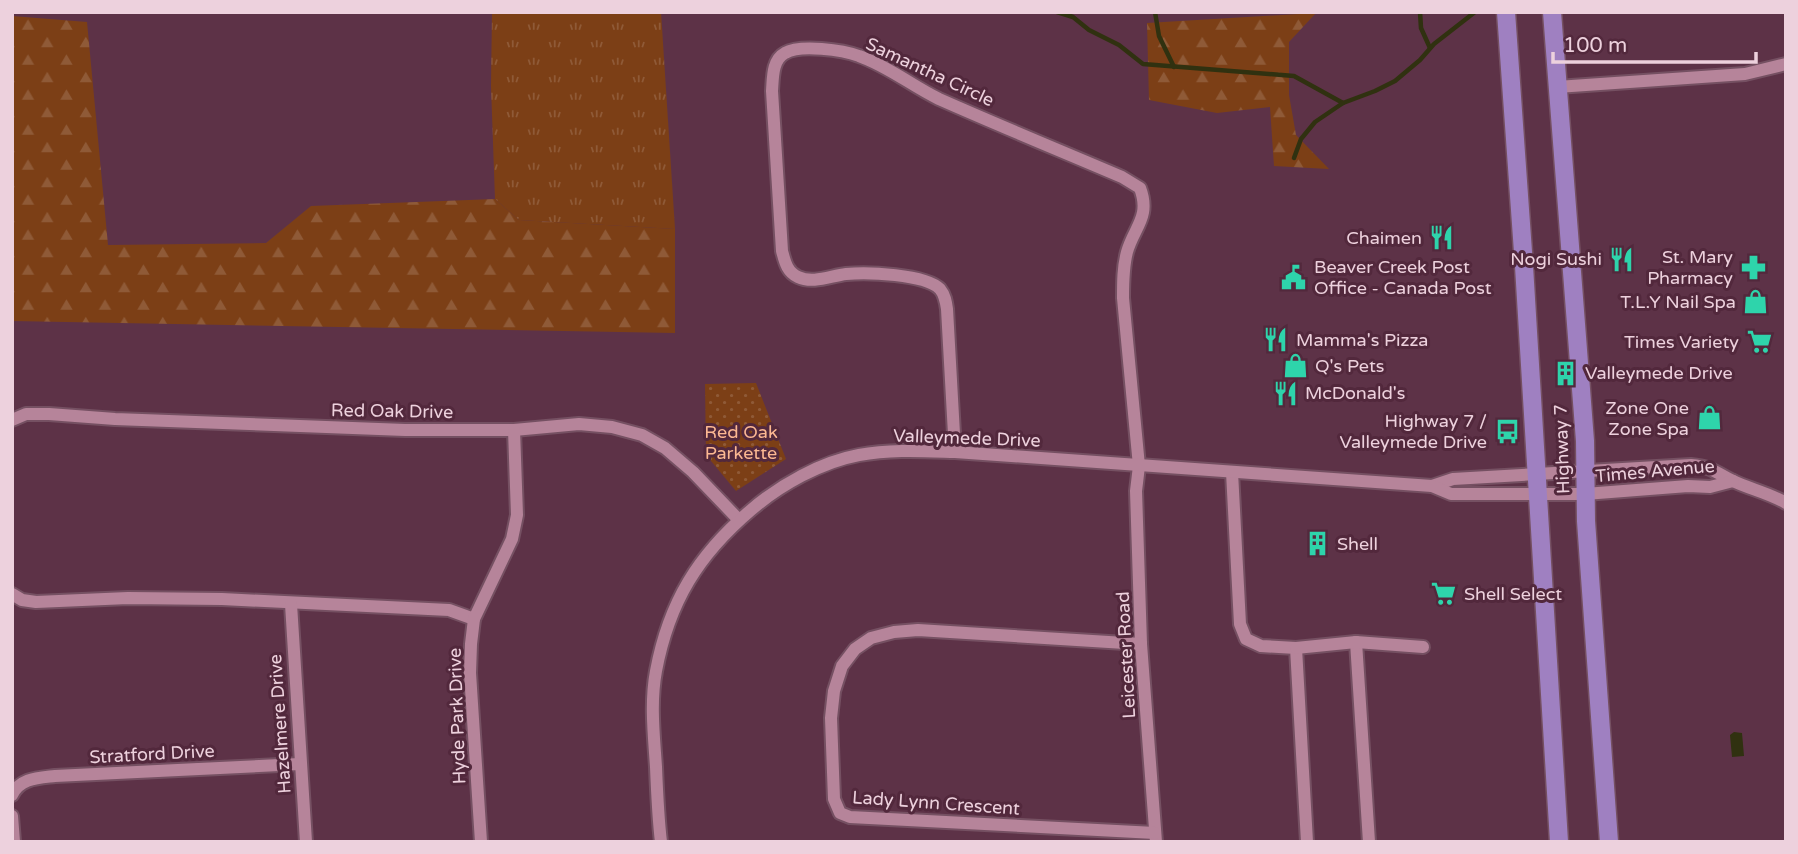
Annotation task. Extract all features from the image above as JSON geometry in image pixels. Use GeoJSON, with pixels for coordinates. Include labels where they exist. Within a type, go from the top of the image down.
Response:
{"type":"FeatureCollection","features":[{"type":"Feature","properties":{"kind":"main road","name":"Highway 7"},"geometry":{"type":"LineString","coordinates":[[1506,12],[1559,842]]}},
{"type":"Feature","properties":{"kind":"main road","name":"Highway 7"},"geometry":{"type":"LineString","coordinates":[[1552,12],[1586,471],[1585,494],[1609,842]]}},
{"type":"Feature","properties":{"kind":"street","name":"Samantha Circle"},"geometry":{"type":"LineString","coordinates":[[955,452],[947,309],[944,296],[938,288],[922,279],[864,274],[810,280],[792,274],[786,266],[782,251],[772,91],[773,73],[779,57],[787,51],[801,48],[858,55],[937,98],[1140,188],[1145,207],[1127,250],[1123,274],[1139,466]]}},
{"type":"Feature","properties":{"kind":"street"},"geometry":{"type":"LineString","coordinates":[[1557,86],[1745,74],[1786,64]]}},
{"type":"Feature","properties":{"kind":"street","name":"Red Oak Drive"},"geometry":{"type":"LineString","coordinates":[[12,421],[26,414],[49,414],[126,420],[392,430],[514,430],[579,424],[612,427],[642,435],[665,448],[693,472],[738,520]]}},
{"type":"Feature","properties":{"kind":"street","name":"Hyde Park Drive"},"geometry":{"type":"LineString","coordinates":[[481,842],[470,673],[474,619],[512,539],[517,515],[514,430]]}},
{"type":"Feature","properties":{"kind":"street","name":"Valleymede Drive"},"geometry":{"type":"LineString","coordinates":[[661,842],[653,720],[656,673],[670,619],[689,578],[707,552],[738,520],[769,495],[830,465],[857,455],[883,452],[955,452],[1432,486],[1451,494],[1538,495]]}},
{"type":"Feature","properties":{"kind":"street","name":"Times Avenue"},"geometry":{"type":"LineString","coordinates":[[1586,471],[1674,465],[1709,467],[1733,481],[1771,494],[1786,503]]}},
{"type":"Feature","properties":{"kind":"street","name":"Leicester Road"},"geometry":{"type":"LineString","coordinates":[[1139,466],[1136,491],[1141,644],[1156,837]]}},
{"type":"Feature","properties":{"kind":"street","name":"Valleymede Drive"},"geometry":{"type":"LineString","coordinates":[[1432,486],[1453,479],[1586,471]]}},
{"type":"Feature","properties":{"kind":"street"},"geometry":{"type":"LineString","coordinates":[[1232,472],[1240,624],[1245,639],[1261,646],[1296,648],[1356,642],[1423,647]]}},
{"type":"Feature","properties":{"kind":"street","name":"Times Avenue"},"geometry":{"type":"LineString","coordinates":[[1538,495],[1710,487],[1733,481]]}},
{"type":"Feature","properties":{"kind":"street"},"geometry":{"type":"LineString","coordinates":[[12,594],[22,600],[36,602],[166,597],[449,610],[474,619]]}},
{"type":"Feature","properties":{"kind":"street","name":"Hazelmere Drive"},"geometry":{"type":"LineString","coordinates":[[291,604],[306,842]]}},
{"type":"Feature","properties":{"kind":"street","name":"Lady Lynn Crescent"},"geometry":{"type":"LineString","coordinates":[[1141,644],[918,630],[871,638],[856,649],[842,666],[834,691],[831,718],[834,799],[840,813],[850,817],[1156,837]]}},
{"type":"Feature","properties":{"kind":"street"},"geometry":{"type":"LineString","coordinates":[[1356,642],[1369,842]]}},
{"type":"Feature","properties":{"kind":"street"},"geometry":{"type":"LineString","coordinates":[[1296,648],[1307,842]]}},
{"type":"Feature","properties":{"kind":"street","name":"Stratford Drive"},"geometry":{"type":"LineString","coordinates":[[12,795],[15,788],[33,778],[300,764]]}},
{"type":"Feature","properties":{"kind":"street"},"geometry":{"type":"LineString","coordinates":[[12,816],[14,842]]}},
{"type":"Feature","properties":{"kind":"green space"},"geometry":{"type":"Polygon","coordinates":[[[492,12],[661,12],[675,229],[519,220],[495,199],[491,86],[492,12]]]}},
{"type":"Feature","properties":{"kind":"green space"},"geometry":{"type":"Polygon","coordinates":[[[1316,13],[1289,42],[1289,95],[1296,135],[1329,169],[1274,166],[1270,107],[1217,113],[1149,100],[1147,23],[1316,13]]]}},
{"type":"Feature","properties":{"kind":"green space"},"geometry":{"type":"Polygon","coordinates":[[[12,16],[87,22],[108,245],[266,243],[311,206],[495,199],[519,220],[675,229],[675,333],[12,321],[12,16]]]}},
{"type":"Feature","properties":{"kind":"green space","name":"Red Oak Parkette"},"geometry":{"type":"Polygon","coordinates":[[[756,383],[786,459],[736,491],[706,455],[705,384],[756,383]]]}},
{"type":"Feature","properties":{"kind":"shaded area"},"geometry":{"type":"Polygon","coordinates":[[[1734,732],[1742,733],[1744,756],[1732,757],[1730,735],[1734,732]]]}},
{"type":"Feature","properties":{"kind":"waterway"},"geometry":{"type":"LineString","coordinates":[[1057,12],[1073,17],[1089,30],[1119,45],[1143,64],[1294,76],[1343,103]]}},
{"type":"Feature","properties":{"kind":"waterway"},"geometry":{"type":"LineString","coordinates":[[1155,12],[1159,36],[1174,67]]}},
{"type":"Feature","properties":{"kind":"waterway"},"geometry":{"type":"LineString","coordinates":[[1420,12],[1421,28],[1430,48]]}},
{"type":"Feature","properties":{"kind":"waterway"},"geometry":{"type":"LineString","coordinates":[[1294,158],[1301,139],[1315,122],[1343,103],[1395,81],[1434,44],[1475,12]]}},
{"type":"Feature","properties":{"kind":"place","name":"Chaimen"},"geometry":{"type":"Point","coordinates":[1442,238]}},
{"type":"Feature","properties":{"kind":"place","name":"Nogi Sushi"},"geometry":{"type":"Point","coordinates":[1622,259]}},
{"type":"Feature","properties":{"kind":"place","name":"St. Mary Pharmacy"},"geometry":{"type":"Point","coordinates":[1753,267]}},
{"type":"Feature","properties":{"kind":"place","name":"Beaver Creek Post Office - Canada Post"},"geometry":{"type":"Point","coordinates":[1294,277]}},
{"type":"Feature","properties":{"kind":"place","name":"T.L.Y Nail Spa"},"geometry":{"type":"Point","coordinates":[1756,302]}},
{"type":"Feature","properties":{"kind":"place","name":"Mamma's Pizza"},"geometry":{"type":"Point","coordinates":[1276,340]}},
{"type":"Feature","properties":{"kind":"place","name":"Times Variety"},"geometry":{"type":"Point","coordinates":[1759,342]}},
{"type":"Feature","properties":{"kind":"place","name":"Q's Pets"},"geometry":{"type":"Point","coordinates":[1295,366]}},
{"type":"Feature","properties":{"kind":"place","name":"Valleymede Drive"},"geometry":{"type":"Point","coordinates":[1565,373]}},
{"type":"Feature","properties":{"kind":"place","name":"McDonald's"},"geometry":{"type":"Point","coordinates":[1285,393]}},
{"type":"Feature","properties":{"kind":"place","name":"Zone One Zone Spa"},"geometry":{"type":"Point","coordinates":[1709,418]}},
{"type":"Feature","properties":{"kind":"place","name":"Highway 7 / Valleymede Drive"},"geometry":{"type":"Point","coordinates":[1507,431]}},
{"type":"Feature","properties":{"kind":"place","name":"Shell"},"geometry":{"type":"Point","coordinates":[1317,544]}},
{"type":"Feature","properties":{"kind":"place","name":"Shell Select"},"geometry":{"type":"Point","coordinates":[1444,594]}}]}
